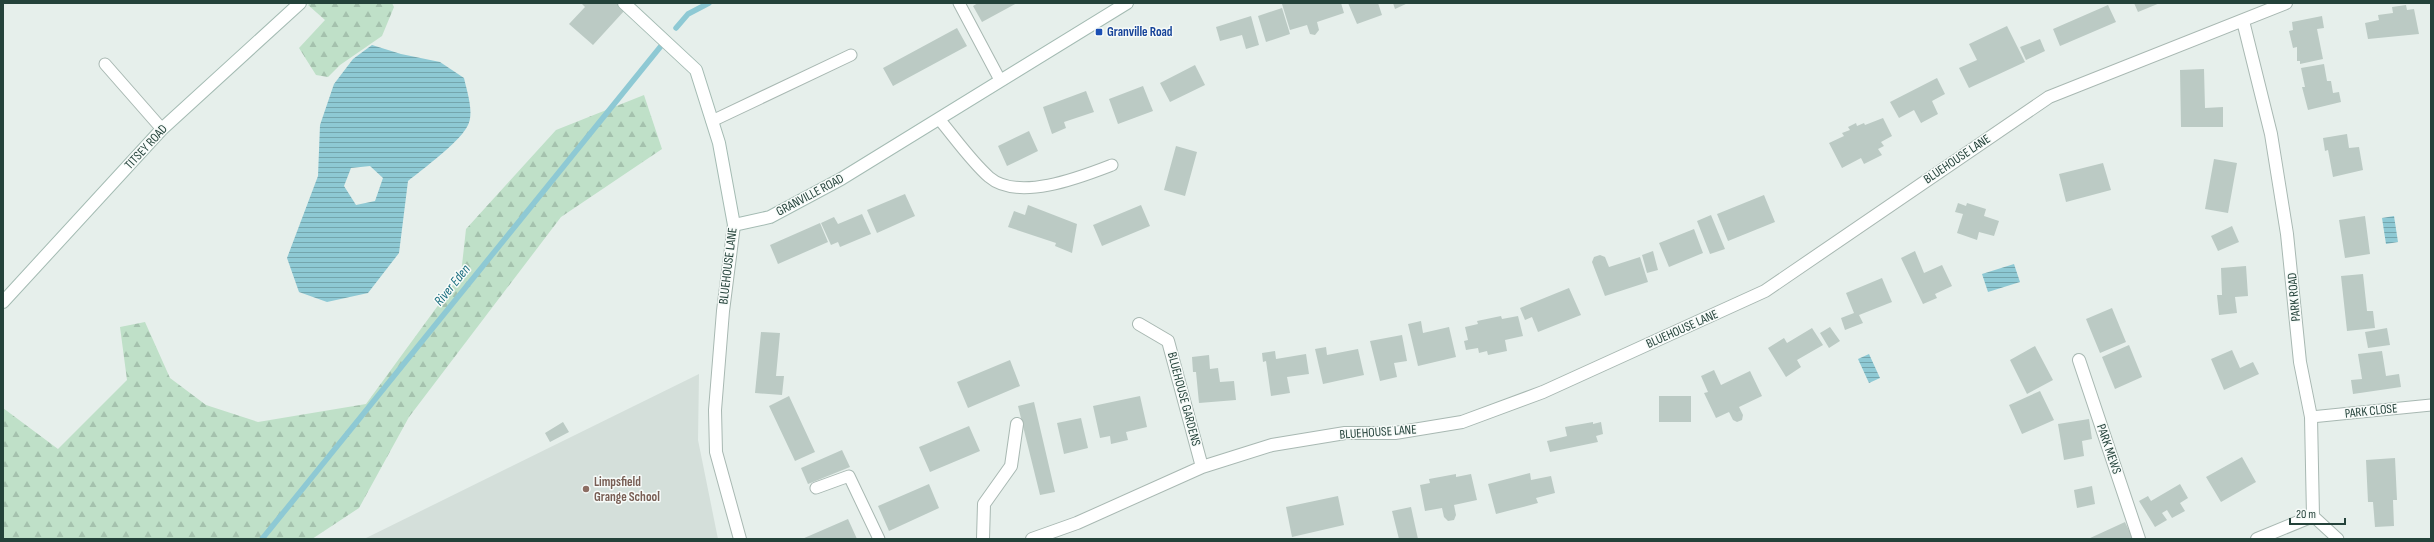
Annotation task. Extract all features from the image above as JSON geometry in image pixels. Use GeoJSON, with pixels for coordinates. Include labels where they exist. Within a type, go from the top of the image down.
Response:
{"type":"FeatureCollection","features":[{"type":"Feature","properties":{"kind":"street","name":"TITSEY ROAD"},"geometry":{"type":"LineString","coordinates":[[3,302],[162,129],[300,3]]}},
{"type":"Feature","properties":{"kind":"street","name":"BLUEHOUSE LANE"},"geometry":{"type":"LineString","coordinates":[[624,3],[696,70],[718,143],[734,225],[723,311],[715,410],[716,452],[740,539]]}},
{"type":"Feature","properties":{"kind":"street","name":"GRANVILLE ROAD"},"geometry":{"type":"LineString","coordinates":[[734,225],[770,217],[841,179],[1127,3]]}},
{"type":"Feature","properties":{"kind":"street","name":"BLUEHOUSE LANE"},"geometry":{"type":"LineString","coordinates":[[1032,539],[1077,523],[1202,467],[1272,445],[1345,433],[1396,433],[1462,422],[1543,392],[1765,291],[2049,97],[2286,3]]}},
{"type":"Feature","properties":{"kind":"street","name":"PARK ROAD"},"geometry":{"type":"LineString","coordinates":[[2243,20],[2271,134],[2292,272],[2300,362],[2311,417],[2313,516]]}},
{"type":"Feature","properties":{"kind":"street","name":"BLUEHOUSE GARDENS"},"geometry":{"type":"LineString","coordinates":[[1139,324],[1168,340],[1202,467]]}},
{"type":"Feature","properties":{"kind":"street","name":"PARK MEWS"},"geometry":{"type":"LineString","coordinates":[[2079,360],[2139,539]]}},
{"type":"Feature","properties":{"kind":"street"},"geometry":{"type":"LineString","coordinates":[[983,539],[984,504],[1011,466],[1016,424]]}},
{"type":"Feature","properties":{"kind":"street"},"geometry":{"type":"LineString","coordinates":[[2257,539],[2313,516]]}},
{"type":"Feature","properties":{"kind":"lane"},"geometry":{"type":"LineString","coordinates":[[960,3],[1000,80]]}},
{"type":"Feature","properties":{"kind":"lane"},"geometry":{"type":"LineString","coordinates":[[712,121],[851,55]]}},
{"type":"Feature","properties":{"kind":"lane"},"geometry":{"type":"LineString","coordinates":[[105,64],[162,129]]}},
{"type":"Feature","properties":{"kind":"lane"},"geometry":{"type":"LineString","coordinates":[[939,119],[990,178],[1008,186],[1026,187],[1064,182],[1112,165]]}},
{"type":"Feature","properties":{"kind":"lane","name":"PARK CLOSE"},"geometry":{"type":"LineString","coordinates":[[2311,417],[2431,405]]}},
{"type":"Feature","properties":{"kind":"lane"},"geometry":{"type":"LineString","coordinates":[[816,488],[849,476],[879,539]]}},
{"type":"Feature","properties":{"kind":"lane"},"geometry":{"type":"LineString","coordinates":[[2313,516],[2338,539]]}},
{"type":"Feature","properties":{"kind":"shaded area","name":"Limpsfield Grange School"},"geometry":{"type":"Polygon","coordinates":[[[699,374],[698,440],[718,539],[364,539],[699,374]]]}},
{"type":"Feature","properties":{"kind":"green space"},"geometry":{"type":"Polygon","coordinates":[[[311,3],[392,3],[394,7],[382,36],[340,65],[328,77],[316,75],[299,48],[325,20],[308,5],[311,3]]]}},
{"type":"Feature","properties":{"kind":"green space"},"geometry":{"type":"Polygon","coordinates":[[[644,95],[662,149],[561,217],[409,417],[359,508],[312,539],[3,539],[3,408],[58,449],[127,380],[120,327],[145,322],[170,378],[206,405],[258,422],[366,404],[461,274],[466,229],[556,130],[644,95]]]}},
{"type":"Feature","properties":{"kind":"water"},"geometry":{"type":"Polygon","coordinates":[[[372,45],[401,54],[440,62],[464,78],[470,103],[470,116],[467,127],[456,140],[440,156],[408,181],[399,253],[368,293],[327,302],[299,292],[287,258],[318,176],[320,125],[334,84],[353,59],[372,45]],[[370,166],[351,168],[344,186],[356,205],[375,201],[383,178],[370,166]]]}},
{"type":"Feature","properties":{"kind":"water"},"geometry":{"type":"Polygon","coordinates":[[[2394,216],[2398,242],[2386,244],[2382,218],[2394,216]]]}},
{"type":"Feature","properties":{"kind":"water"},"geometry":{"type":"Polygon","coordinates":[[[2014,264],[2020,282],[1988,292],[1982,274],[2014,264]]]}},
{"type":"Feature","properties":{"kind":"water"},"geometry":{"type":"Polygon","coordinates":[[[1869,354],[1880,378],[1869,383],[1858,359],[1869,354]]]}},
{"type":"Feature","properties":{"kind":"building"},"geometry":{"type":"Polygon","coordinates":[[[581,3],[617,3],[625,10],[593,45],[569,24],[585,7],[581,3]]]}},
{"type":"Feature","properties":{"kind":"building"},"geometry":{"type":"Polygon","coordinates":[[[978,3],[1017,3],[982,22],[973,6],[978,3]]]}},
{"type":"Feature","properties":{"kind":"building"},"geometry":{"type":"Polygon","coordinates":[[[1341,3],[1344,13],[1317,22],[1319,30],[1315,35],[1310,34],[1307,25],[1290,30],[1282,4],[1341,3]]]}},
{"type":"Feature","properties":{"kind":"building"},"geometry":{"type":"Polygon","coordinates":[[[1348,3],[1378,3],[1382,15],[1357,24],[1348,3]]]}},
{"type":"Feature","properties":{"kind":"building"},"geometry":{"type":"Polygon","coordinates":[[[1393,3],[1408,3],[1395,9],[1393,3]]]}},
{"type":"Feature","properties":{"kind":"building"},"geometry":{"type":"Polygon","coordinates":[[[2134,3],[2160,3],[2138,12],[2134,3]]]}},
{"type":"Feature","properties":{"kind":"building"},"geometry":{"type":"Polygon","coordinates":[[[2108,5],[2116,22],[2060,46],[2053,29],[2108,5]]]}},
{"type":"Feature","properties":{"kind":"building"},"geometry":{"type":"Polygon","coordinates":[[[2406,5],[2407,10],[2414,9],[2419,34],[2368,39],[2365,23],[2379,20],[2378,15],[2393,13],[2392,7],[2406,5]]]}},
{"type":"Feature","properties":{"kind":"building"},"geometry":{"type":"Polygon","coordinates":[[[1282,8],[1290,34],[1266,42],[1258,16],[1282,8]]]}},
{"type":"Feature","properties":{"kind":"building"},"geometry":{"type":"Polygon","coordinates":[[[1251,16],[1259,45],[1246,49],[1242,35],[1220,41],[1216,27],[1251,16]]]}},
{"type":"Feature","properties":{"kind":"building"},"geometry":{"type":"Polygon","coordinates":[[[2322,16],[2324,28],[2317,29],[2323,59],[2300,64],[2300,61],[2297,61],[2297,47],[2293,48],[2289,31],[2293,30],[2292,22],[2322,16]]]}},
{"type":"Feature","properties":{"kind":"building"},"geometry":{"type":"Polygon","coordinates":[[[2007,26],[2025,62],[1969,88],[1959,68],[1977,60],[1969,44],[2007,26]]]}},
{"type":"Feature","properties":{"kind":"building"},"geometry":{"type":"Polygon","coordinates":[[[957,28],[967,46],[893,86],[883,68],[957,28]]]}},
{"type":"Feature","properties":{"kind":"building"},"geometry":{"type":"Polygon","coordinates":[[[2040,39],[2045,51],[2026,60],[2020,47],[2040,39]]]}},
{"type":"Feature","properties":{"kind":"building"},"geometry":{"type":"Polygon","coordinates":[[[2324,64],[2327,81],[2331,81],[2333,93],[2339,92],[2341,102],[2308,110],[2302,87],[2305,87],[2301,68],[2324,64]]]}},
{"type":"Feature","properties":{"kind":"building"},"geometry":{"type":"Polygon","coordinates":[[[1195,65],[1205,85],[1170,102],[1160,83],[1195,65]]]}},
{"type":"Feature","properties":{"kind":"building"},"geometry":{"type":"Polygon","coordinates":[[[2204,69],[2205,108],[2223,107],[2223,127],[2181,127],[2180,70],[2204,69]]]}},
{"type":"Feature","properties":{"kind":"building"},"geometry":{"type":"Polygon","coordinates":[[[1937,78],[1945,94],[1932,101],[1938,114],[1921,123],[1914,110],[1899,118],[1890,102],[1937,78]]]}},
{"type":"Feature","properties":{"kind":"building"},"geometry":{"type":"Polygon","coordinates":[[[1143,86],[1153,111],[1118,124],[1109,99],[1143,86]]]}},
{"type":"Feature","properties":{"kind":"building"},"geometry":{"type":"Polygon","coordinates":[[[1086,91],[1094,112],[1064,122],[1066,128],[1052,134],[1043,107],[1086,91]]]}},
{"type":"Feature","properties":{"kind":"building"},"geometry":{"type":"Polygon","coordinates":[[[1883,118],[1892,136],[1881,142],[1884,146],[1878,149],[1882,155],[1864,164],[1861,158],[1842,168],[1829,143],[1844,136],[1842,133],[1850,130],[1848,127],[1856,123],[1857,126],[1864,123],[1865,125],[1883,118]]]}},
{"type":"Feature","properties":{"kind":"building"},"geometry":{"type":"Polygon","coordinates":[[[1029,131],[1038,151],[1007,166],[998,146],[1029,131]]]}},
{"type":"Feature","properties":{"kind":"building"},"geometry":{"type":"Polygon","coordinates":[[[2347,134],[2349,148],[2359,147],[2363,170],[2333,177],[2328,150],[2325,151],[2323,138],[2347,134]]]}},
{"type":"Feature","properties":{"kind":"building"},"geometry":{"type":"Polygon","coordinates":[[[1176,146],[1197,152],[1185,196],[1164,190],[1176,146]]]}},
{"type":"Feature","properties":{"kind":"building"},"geometry":{"type":"Polygon","coordinates":[[[2214,159],[2237,163],[2228,213],[2205,209],[2214,159]]]}},
{"type":"Feature","properties":{"kind":"building"},"geometry":{"type":"Polygon","coordinates":[[[2103,163],[2111,190],[2066,202],[2059,174],[2103,163]]]}},
{"type":"Feature","properties":{"kind":"building"},"geometry":{"type":"Polygon","coordinates":[[[905,194],[915,216],[877,233],[867,210],[905,194]]]}},
{"type":"Feature","properties":{"kind":"building"},"geometry":{"type":"Polygon","coordinates":[[[1764,195],[1775,222],[1728,241],[1717,214],[1764,195]]]}},
{"type":"Feature","properties":{"kind":"building"},"geometry":{"type":"Polygon","coordinates":[[[1958,203],[1966,206],[1967,203],[1986,209],[1984,216],[1999,221],[1994,236],[1979,232],[1977,240],[1957,233],[1963,214],[1955,212],[1958,203]]]}},
{"type":"Feature","properties":{"kind":"building"},"geometry":{"type":"Polygon","coordinates":[[[1028,205],[1077,224],[1072,253],[1055,246],[1056,243],[1008,227],[1014,211],[1025,215],[1028,205]]]}},
{"type":"Feature","properties":{"kind":"building"},"geometry":{"type":"Polygon","coordinates":[[[1141,205],[1150,226],[1102,246],[1093,225],[1141,205]]]}},
{"type":"Feature","properties":{"kind":"building"},"geometry":{"type":"Polygon","coordinates":[[[862,214],[871,234],[840,247],[838,242],[831,245],[821,223],[834,217],[838,224],[862,214]]]}},
{"type":"Feature","properties":{"kind":"building"},"geometry":{"type":"Polygon","coordinates":[[[1711,215],[1725,249],[1710,254],[1697,221],[1711,215]]]}},
{"type":"Feature","properties":{"kind":"building"},"geometry":{"type":"Polygon","coordinates":[[[2365,216],[2370,254],[2345,258],[2339,220],[2365,216]]]}},
{"type":"Feature","properties":{"kind":"building"},"geometry":{"type":"Polygon","coordinates":[[[820,223],[828,242],[778,264],[770,245],[820,223]]]}},
{"type":"Feature","properties":{"kind":"building"},"geometry":{"type":"Polygon","coordinates":[[[2232,226],[2239,242],[2218,251],[2211,236],[2232,226]]]}},
{"type":"Feature","properties":{"kind":"building"},"geometry":{"type":"Polygon","coordinates":[[[1694,229],[1703,253],[1669,267],[1659,243],[1694,229]]]}},
{"type":"Feature","properties":{"kind":"building"},"geometry":{"type":"Polygon","coordinates":[[[1653,251],[1658,270],[1647,273],[1642,255],[1653,251]]]}},
{"type":"Feature","properties":{"kind":"building"},"geometry":{"type":"Polygon","coordinates":[[[1915,251],[1924,273],[1942,265],[1952,286],[1935,294],[1937,298],[1923,304],[1901,258],[1915,251]]]}},
{"type":"Feature","properties":{"kind":"building"},"geometry":{"type":"Polygon","coordinates":[[[1600,255],[1605,257],[1609,267],[1640,257],[1648,282],[1605,296],[1592,262],[1594,257],[1600,255]]]}},
{"type":"Feature","properties":{"kind":"building"},"geometry":{"type":"Polygon","coordinates":[[[2246,266],[2248,296],[2235,297],[2237,313],[2219,315],[2217,295],[2222,295],[2221,268],[2246,266]]]}},
{"type":"Feature","properties":{"kind":"building"},"geometry":{"type":"Polygon","coordinates":[[[2363,274],[2367,311],[2373,311],[2375,328],[2347,331],[2341,276],[2363,274]]]}},
{"type":"Feature","properties":{"kind":"building"},"geometry":{"type":"Polygon","coordinates":[[[1882,278],[1892,302],[1859,315],[1863,323],[1845,330],[1841,318],[1854,313],[1846,293],[1882,278]]]}},
{"type":"Feature","properties":{"kind":"building"},"geometry":{"type":"Polygon","coordinates":[[[1569,288],[1581,315],[1538,332],[1532,317],[1525,320],[1520,308],[1569,288]]]}},
{"type":"Feature","properties":{"kind":"building"},"geometry":{"type":"Polygon","coordinates":[[[2112,308],[2126,342],[2100,353],[2086,319],[2112,308]]]}},
{"type":"Feature","properties":{"kind":"building"},"geometry":{"type":"Polygon","coordinates":[[[1501,316],[1502,319],[1518,316],[1523,336],[1505,340],[1507,351],[1488,355],[1487,351],[1479,353],[1478,348],[1466,350],[1464,341],[1468,340],[1465,327],[1478,324],[1477,321],[1501,316]]]}},
{"type":"Feature","properties":{"kind":"building"},"geometry":{"type":"Polygon","coordinates":[[[1421,321],[1423,333],[1449,327],[1456,357],[1418,366],[1408,324],[1421,321]]]}},
{"type":"Feature","properties":{"kind":"building"},"geometry":{"type":"Polygon","coordinates":[[[1830,327],[1840,341],[1829,348],[1820,333],[1830,327]]]}},
{"type":"Feature","properties":{"kind":"building"},"geometry":{"type":"Polygon","coordinates":[[[1812,328],[1823,345],[1797,360],[1801,367],[1786,377],[1768,348],[1784,338],[1787,343],[1812,328]]]}},
{"type":"Feature","properties":{"kind":"building"},"geometry":{"type":"Polygon","coordinates":[[[2387,328],[2390,345],[2368,348],[2365,332],[2387,328]]]}},
{"type":"Feature","properties":{"kind":"building"},"geometry":{"type":"Polygon","coordinates":[[[761,332],[780,333],[776,376],[784,376],[782,395],[755,393],[761,332]]]}},
{"type":"Feature","properties":{"kind":"building"},"geometry":{"type":"Polygon","coordinates":[[[1402,335],[1407,361],[1394,363],[1397,377],[1380,381],[1370,341],[1402,335]]]}},
{"type":"Feature","properties":{"kind":"building"},"geometry":{"type":"Polygon","coordinates":[[[2129,345],[2142,377],[2115,389],[2102,357],[2129,345]]]}},
{"type":"Feature","properties":{"kind":"building"},"geometry":{"type":"Polygon","coordinates":[[[2035,346],[2053,380],[2027,394],[2010,360],[2035,346]]]}},
{"type":"Feature","properties":{"kind":"building"},"geometry":{"type":"Polygon","coordinates":[[[1326,347],[1327,355],[1358,349],[1364,375],[1323,384],[1315,349],[1326,347]]]}},
{"type":"Feature","properties":{"kind":"building"},"geometry":{"type":"Polygon","coordinates":[[[2232,350],[2240,368],[2253,362],[2259,374],[2224,390],[2211,359],[2232,350]]]}},
{"type":"Feature","properties":{"kind":"building"},"geometry":{"type":"Polygon","coordinates":[[[1275,351],[1276,359],[1306,354],[1309,374],[1287,377],[1290,393],[1271,396],[1266,361],[1263,362],[1262,353],[1275,351]]]}},
{"type":"Feature","properties":{"kind":"building"},"geometry":{"type":"Polygon","coordinates":[[[2382,351],[2386,376],[2399,374],[2401,387],[2353,394],[2351,380],[2362,379],[2358,354],[2382,351]]]}},
{"type":"Feature","properties":{"kind":"building"},"geometry":{"type":"Polygon","coordinates":[[[1209,355],[1210,369],[1218,368],[1220,382],[1234,381],[1236,400],[1199,403],[1196,372],[1193,372],[1192,357],[1209,355]]]}},
{"type":"Feature","properties":{"kind":"building"},"geometry":{"type":"Polygon","coordinates":[[[1010,360],[1020,386],[968,408],[957,382],[1010,360]]]}},
{"type":"Feature","properties":{"kind":"building"},"geometry":{"type":"Polygon","coordinates":[[[1714,370],[1721,385],[1750,371],[1762,396],[1739,407],[1743,415],[1742,420],[1737,422],[1733,420],[1729,412],[1716,418],[1704,393],[1708,392],[1701,376],[1714,370]]]}},
{"type":"Feature","properties":{"kind":"building"},"geometry":{"type":"Polygon","coordinates":[[[2040,391],[2054,420],[2022,434],[2009,405],[2040,391]]]}},
{"type":"Feature","properties":{"kind":"building"},"geometry":{"type":"Polygon","coordinates":[[[789,396],[815,452],[795,461],[769,406],[789,396]]]}},
{"type":"Feature","properties":{"kind":"building"},"geometry":{"type":"Polygon","coordinates":[[[1140,396],[1147,427],[1126,432],[1128,440],[1111,444],[1110,436],[1100,438],[1093,406],[1140,396]]]}},
{"type":"Feature","properties":{"kind":"building"},"geometry":{"type":"Polygon","coordinates":[[[1659,396],[1691,396],[1691,422],[1659,422],[1659,396]]]}},
{"type":"Feature","properties":{"kind":"building"},"geometry":{"type":"Polygon","coordinates":[[[1034,402],[1055,492],[1040,495],[1018,406],[1034,402]]]}},
{"type":"Feature","properties":{"kind":"building"},"geometry":{"type":"Polygon","coordinates":[[[1081,418],[1088,448],[1064,454],[1057,423],[1081,418]]]}},
{"type":"Feature","properties":{"kind":"building"},"geometry":{"type":"Polygon","coordinates":[[[2089,419],[2092,439],[2082,441],[2084,456],[2064,460],[2058,424],[2089,419]]]}},
{"type":"Feature","properties":{"kind":"building"},"geometry":{"type":"Polygon","coordinates":[[[563,422],[569,432],[550,442],[545,433],[563,422]]]}},
{"type":"Feature","properties":{"kind":"building"},"geometry":{"type":"Polygon","coordinates":[[[1593,422],[1593,424],[1601,422],[1603,434],[1596,436],[1598,442],[1550,452],[1547,441],[1567,436],[1565,427],[1593,422]]]}},
{"type":"Feature","properties":{"kind":"building"},"geometry":{"type":"Polygon","coordinates":[[[969,426],[980,451],[930,472],[919,447],[969,426]]]}},
{"type":"Feature","properties":{"kind":"building"},"geometry":{"type":"Polygon","coordinates":[[[842,450],[850,467],[808,484],[801,468],[842,450]]]}},
{"type":"Feature","properties":{"kind":"building"},"geometry":{"type":"Polygon","coordinates":[[[2242,457],[2256,482],[2221,502],[2206,477],[2242,457]]]}},
{"type":"Feature","properties":{"kind":"building"},"geometry":{"type":"Polygon","coordinates":[[[2395,458],[2397,500],[2393,500],[2394,526],[2375,527],[2373,502],[2368,502],[2366,460],[2395,458]]]}},
{"type":"Feature","properties":{"kind":"building"},"geometry":{"type":"Polygon","coordinates":[[[1530,473],[1531,480],[1551,476],[1555,493],[1536,498],[1538,503],[1496,514],[1488,484],[1530,473]]]}},
{"type":"Feature","properties":{"kind":"building"},"geometry":{"type":"Polygon","coordinates":[[[1456,474],[1456,477],[1471,474],[1477,500],[1454,505],[1456,515],[1454,520],[1448,521],[1444,517],[1442,508],[1425,511],[1420,485],[1430,483],[1429,479],[1456,474]]]}},
{"type":"Feature","properties":{"kind":"building"},"geometry":{"type":"Polygon","coordinates":[[[929,484],[939,508],[889,531],[878,506],[929,484]]]}},
{"type":"Feature","properties":{"kind":"building"},"geometry":{"type":"Polygon","coordinates":[[[2180,484],[2188,498],[2180,503],[2185,511],[2172,518],[2167,510],[2162,513],[2167,520],[2155,527],[2139,501],[2148,496],[2151,501],[2180,484]]]}},
{"type":"Feature","properties":{"kind":"building"},"geometry":{"type":"Polygon","coordinates":[[[2092,486],[2095,504],[2077,508],[2074,490],[2092,486]]]}},
{"type":"Feature","properties":{"kind":"building"},"geometry":{"type":"Polygon","coordinates":[[[1338,496],[1344,525],[1292,537],[1286,507],[1338,496]]]}},
{"type":"Feature","properties":{"kind":"building"},"geometry":{"type":"Polygon","coordinates":[[[1411,507],[1418,539],[1399,539],[1392,511],[1411,507]]]}},
{"type":"Feature","properties":{"kind":"building"},"geometry":{"type":"Polygon","coordinates":[[[848,519],[857,539],[802,539],[848,519]]]}},
{"type":"Feature","properties":{"kind":"building"},"geometry":{"type":"Polygon","coordinates":[[[2125,522],[2133,539],[2088,539],[2125,522]]]}},
{"type":"Feature","properties":{"kind":"waterway","name":"River Eden"},"geometry":{"type":"LineString","coordinates":[[676,28],[688,14],[709,3]]}},
{"type":"Feature","properties":{"kind":"waterway","name":"River Eden"},"geometry":{"type":"LineString","coordinates":[[262,539],[661,46]]}},
{"type":"Feature","properties":{"kind":"place","name":"Granville Road"},"geometry":{"type":"Point","coordinates":[1099,32]}},
{"type":"Feature","properties":{"kind":"place","name":"Limpsfield Grange School"},"geometry":{"type":"Point","coordinates":[586,489]}}]}
